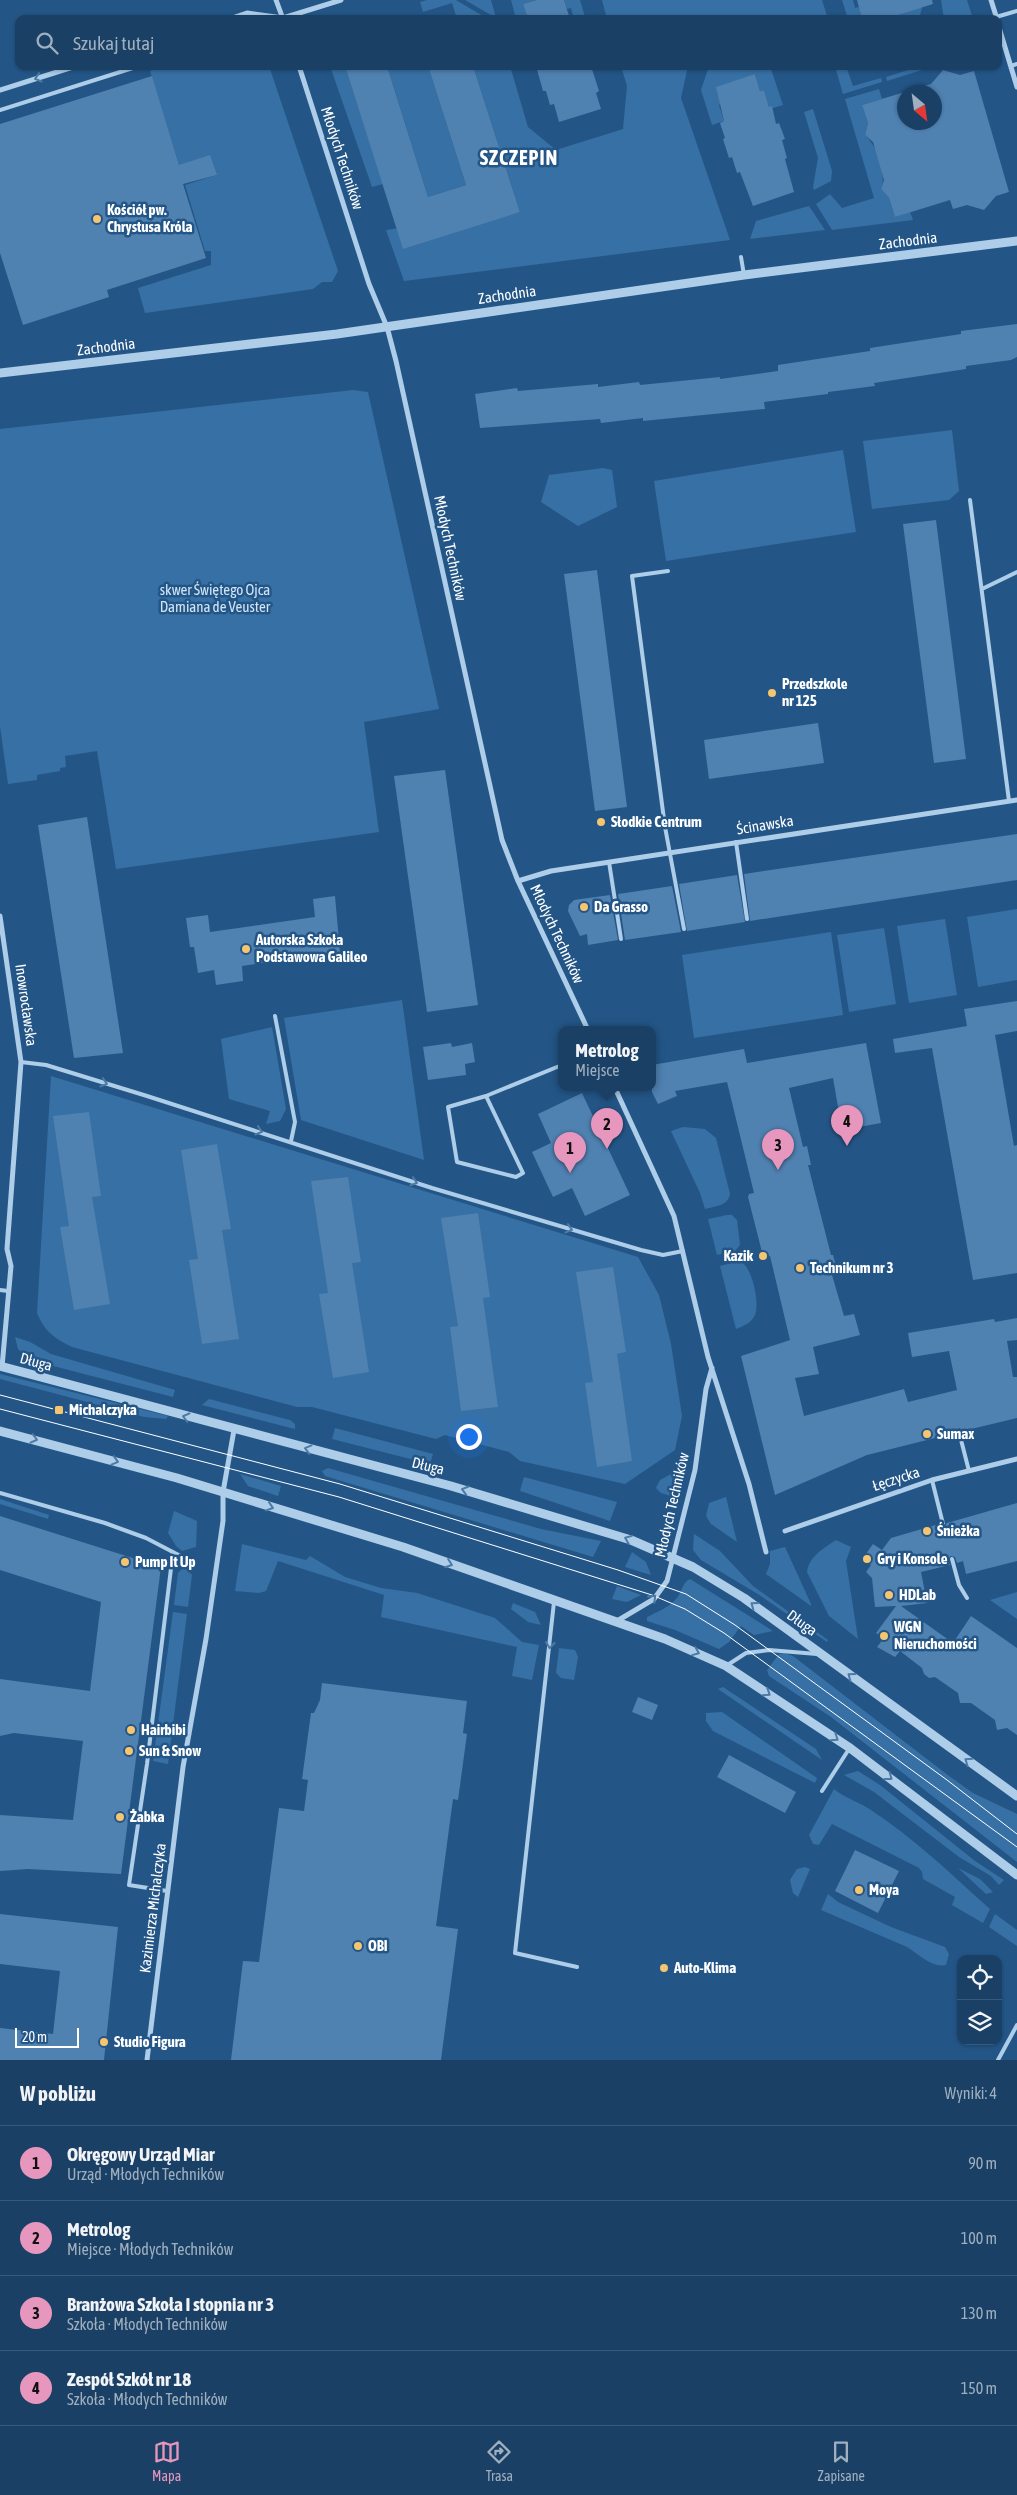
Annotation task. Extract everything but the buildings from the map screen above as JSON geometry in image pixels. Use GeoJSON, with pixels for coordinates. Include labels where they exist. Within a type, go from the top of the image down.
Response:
{"type":"FeatureCollection","features":[{"type":"Feature","properties":{"kind":"street"},"geometry":{"type":"LineString","coordinates":[[276,0],[282,15]]}},
{"type":"Feature","properties":{"kind":"street"},"geometry":{"type":"LineString","coordinates":[[295,15],[341,0]]}},
{"type":"Feature","properties":{"kind":"street"},"geometry":{"type":"LineString","coordinates":[[992,0],[996,15]]}},
{"type":"Feature","properties":{"kind":"street"},"geometry":{"type":"LineString","coordinates":[[241,15],[247,13],[259,15]]}},
{"type":"Feature","properties":{"kind":"street"},"geometry":{"type":"LineString","coordinates":[[1002,37],[1017,87]]}},
{"type":"Feature","properties":{"kind":"street"},"geometry":{"type":"LineString","coordinates":[[0,90],[63,70]]}},
{"type":"Feature","properties":{"kind":"street","name":"Młodych Techników"},"geometry":{"type":"LineString","coordinates":[[300,70],[369,284],[387,327],[498,821],[518,881],[586,1026]]}},
{"type":"Feature","properties":{"kind":"street","name":"Zachodnia"},"geometry":{"type":"LineString","coordinates":[[0,373],[387,327],[744,275],[1017,241]]}},
{"type":"Feature","properties":{"kind":"street","name":"Ścinawska"},"geometry":{"type":"LineString","coordinates":[[518,881],[544,872],[1017,800]]}},
{"type":"Feature","properties":{"kind":"street","name":"Inowrocławska"},"geometry":{"type":"LineString","coordinates":[[0,916],[21,1062],[7,1249],[10,1266],[1,1366]]}},
{"type":"Feature","properties":{"kind":"street","name":"Młodych Techników"},"geometry":{"type":"LineString","coordinates":[[616,1091],[666,1196],[683,1251],[712,1367],[749,1484],[766,1552]]}},
{"type":"Feature","properties":{"kind":"street","name":"Długa"},"geometry":{"type":"LineString","coordinates":[[1,1366],[234,1430],[451,1486],[569,1519],[628,1538],[693,1567],[744,1598],[1017,1796]]}},
{"type":"Feature","properties":{"kind":"street","name":"Młodych Techników"},"geometry":{"type":"LineString","coordinates":[[615,1622],[645,1606],[656,1597],[667,1581],[695,1470],[706,1389],[712,1367]]}},
{"type":"Feature","properties":{"kind":"street","name":"Kazimierza Michalczyka"},"geometry":{"type":"LineString","coordinates":[[147,2060],[183,1767],[206,1639],[222,1524],[223,1492],[234,1430]]}},
{"type":"Feature","properties":{"kind":"street"},"geometry":{"type":"LineString","coordinates":[[0,1431],[223,1492],[403,1547],[554,1602],[665,1639],[726,1666],[850,1748],[1017,1875]]}},
{"type":"Feature","properties":{"kind":"street","name":"Łęczycka"},"geometry":{"type":"LineString","coordinates":[[785,1531],[932,1480],[1017,1459]]}},
{"type":"Feature","properties":{"kind":"lane"},"geometry":{"type":"LineString","coordinates":[[1002,16],[1017,11]]}},
{"type":"Feature","properties":{"kind":"lane"},"geometry":{"type":"LineString","coordinates":[[1011,66],[1017,64]]}},
{"type":"Feature","properties":{"kind":"lane"},"geometry":{"type":"LineString","coordinates":[[0,110],[126,70]]}},
{"type":"Feature","properties":{"kind":"lane"},"geometry":{"type":"LineString","coordinates":[[741,257],[744,275]]}},
{"type":"Feature","properties":{"kind":"lane"},"geometry":{"type":"LineString","coordinates":[[970,500],[1009,801]]}},
{"type":"Feature","properties":{"kind":"lane"},"geometry":{"type":"LineString","coordinates":[[668,571],[632,576],[670,852],[684,929]]}},
{"type":"Feature","properties":{"kind":"lane"},"geometry":{"type":"LineString","coordinates":[[982,589],[1017,572]]}},
{"type":"Feature","properties":{"kind":"lane"},"geometry":{"type":"LineString","coordinates":[[736,842],[746,919]]}},
{"type":"Feature","properties":{"kind":"lane"},"geometry":{"type":"LineString","coordinates":[[610,862],[621,939]]}},
{"type":"Feature","properties":{"kind":"lane"},"geometry":{"type":"LineString","coordinates":[[275,1016],[294,1122],[291,1141]]}},
{"type":"Feature","properties":{"kind":"lane"},"geometry":{"type":"LineString","coordinates":[[21,1062],[57,1069],[291,1141],[432,1188],[641,1250],[663,1255],[683,1251]]}},
{"type":"Feature","properties":{"kind":"lane"},"geometry":{"type":"LineString","coordinates":[[486,1096],[524,1173],[516,1177],[456,1162],[448,1107],[486,1096],[558,1067]]}},
{"type":"Feature","properties":{"kind":"lane"},"geometry":{"type":"LineString","coordinates":[[0,1290],[8,1291]]}},
{"type":"Feature","properties":{"kind":"lane"},"geometry":{"type":"LineString","coordinates":[[959,1432],[969,1471]]}},
{"type":"Feature","properties":{"kind":"lane"},"geometry":{"type":"LineString","coordinates":[[932,1480],[942,1524]]}},
{"type":"Feature","properties":{"kind":"lane"},"geometry":{"type":"LineString","coordinates":[[0,1493],[105,1523],[146,1538],[192,1562]]}},
{"type":"Feature","properties":{"kind":"lane"},"geometry":{"type":"LineString","coordinates":[[168,1891],[129,1885],[147,1764],[173,1552]]}},
{"type":"Feature","properties":{"kind":"lane"},"geometry":{"type":"LineString","coordinates":[[952,1559],[959,1585],[967,1598]]}},
{"type":"Feature","properties":{"kind":"lane"},"geometry":{"type":"LineString","coordinates":[[554,1602],[515,1952],[577,1967]]}},
{"type":"Feature","properties":{"kind":"lane","name":"Długa"},"geometry":{"type":"LineString","coordinates":[[726,1666],[746,1653],[769,1650],[822,1654]]}},
{"type":"Feature","properties":{"kind":"lane"},"geometry":{"type":"LineString","coordinates":[[822,1791],[850,1748]]}},
{"type":"Feature","properties":{"kind":"lane"},"geometry":{"type":"LineString","coordinates":[[999,2058],[1017,2025]]}},
{"type":"Feature","properties":{"kind":"green space"},"geometry":{"type":"Polygon","coordinates":[[[427,0],[456,0],[481,15],[456,15],[452,3],[423,12],[420,2],[427,0]]]}},
{"type":"Feature","properties":{"kind":"green space"},"geometry":{"type":"Polygon","coordinates":[[[465,0],[491,0],[495,15],[491,15],[465,0]]]}},
{"type":"Feature","properties":{"kind":"green space"},"geometry":{"type":"Polygon","coordinates":[[[511,0],[537,0],[523,4],[527,15],[515,15],[511,0]]]}},
{"type":"Feature","properties":{"kind":"green space"},"geometry":{"type":"Polygon","coordinates":[[[564,0],[580,0],[584,15],[573,15],[571,8],[567,9],[564,0]]]}},
{"type":"Feature","properties":{"kind":"green space"},"geometry":{"type":"Polygon","coordinates":[[[602,0],[822,0],[827,15],[606,15],[602,0]]]}},
{"type":"Feature","properties":{"kind":"green space"},"geometry":{"type":"Polygon","coordinates":[[[842,0],[853,0],[855,8],[859,7],[861,15],[847,15],[842,0]]]}},
{"type":"Feature","properties":{"kind":"green space"},"geometry":{"type":"Polygon","coordinates":[[[919,0],[922,8],[920,15],[887,15],[919,0]]]}},
{"type":"Feature","properties":{"kind":"green space"},"geometry":{"type":"Polygon","coordinates":[[[941,0],[967,0],[972,15],[943,15],[941,0]]]}},
{"type":"Feature","properties":{"kind":"green space"},"geometry":{"type":"Polygon","coordinates":[[[270,70],[338,271],[332,282],[322,282],[313,289],[145,313],[138,288],[211,265],[211,251],[205,251],[185,185],[217,175],[179,165],[150,71],[270,70]]]}},
{"type":"Feature","properties":{"kind":"green space"},"geometry":{"type":"Polygon","coordinates":[[[331,70],[346,70],[383,184],[372,187],[331,70]]]}},
{"type":"Feature","properties":{"kind":"green space"},"geometry":{"type":"Polygon","coordinates":[[[388,70],[429,70],[466,185],[428,197],[388,70]]]}},
{"type":"Feature","properties":{"kind":"green space"},"geometry":{"type":"Polygon","coordinates":[[[474,70],[511,70],[528,127],[556,150],[623,129],[627,86],[622,70],[687,70],[681,98],[730,240],[404,281],[386,230],[520,212],[474,70]]]}},
{"type":"Feature","properties":{"kind":"green space"},"geometry":{"type":"Polygon","coordinates":[[[708,70],[771,70],[783,105],[773,108],[769,107],[764,90],[760,91],[755,74],[719,105],[724,121],[712,125],[701,90],[708,70]]]}},
{"type":"Feature","properties":{"kind":"green space"},"geometry":{"type":"Polygon","coordinates":[[[836,70],[847,70],[853,86],[881,78],[882,82],[843,94],[836,70]]]}},
{"type":"Feature","properties":{"kind":"green space"},"geometry":{"type":"Polygon","coordinates":[[[908,70],[922,70],[887,81],[886,77],[908,70]]]}},
{"type":"Feature","properties":{"kind":"green space"},"geometry":{"type":"Polygon","coordinates":[[[879,89],[882,99],[862,105],[868,123],[865,135],[880,160],[883,175],[881,189],[889,198],[895,217],[910,212],[913,220],[832,230],[816,204],[830,194],[842,208],[874,198],[845,99],[879,89]]]}},
{"type":"Feature","properties":{"kind":"green space"},"geometry":{"type":"Polygon","coordinates":[[[813,109],[832,171],[831,181],[814,190],[818,158],[804,112],[813,109]]]}},
{"type":"Feature","properties":{"kind":"green space"},"geometry":{"type":"Polygon","coordinates":[[[809,206],[825,230],[750,239],[756,221],[809,206]]]}},
{"type":"Feature","properties":{"kind":"green space","name":"skwer Świętego Ojca Damiana de Veuster"},"geometry":{"type":"Polygon","coordinates":[[[353,390],[368,392],[439,709],[364,722],[379,832],[116,869],[97,751],[65,756],[66,767],[60,768],[60,771],[37,775],[37,780],[8,784],[0,726],[0,429],[353,390]]]}},
{"type":"Feature","properties":{"kind":"green space"},"geometry":{"type":"Polygon","coordinates":[[[952,430],[959,491],[949,500],[872,509],[863,441],[952,430]]]}},
{"type":"Feature","properties":{"kind":"green space"},"geometry":{"type":"Polygon","coordinates":[[[843,450],[856,532],[666,561],[654,481],[843,450]]]}},
{"type":"Feature","properties":{"kind":"green space"},"geometry":{"type":"Polygon","coordinates":[[[603,468],[612,470],[617,507],[578,526],[541,502],[549,475],[603,468]]]}},
{"type":"Feature","properties":{"kind":"green space"},"geometry":{"type":"Polygon","coordinates":[[[1017,909],[1017,980],[978,987],[967,917],[1017,909]]]}},
{"type":"Feature","properties":{"kind":"green space"},"geometry":{"type":"Polygon","coordinates":[[[945,919],[957,995],[909,1003],[897,926],[945,919]]]}},
{"type":"Feature","properties":{"kind":"green space"},"geometry":{"type":"Polygon","coordinates":[[[884,928],[896,1004],[849,1012],[837,935],[884,928]]]}},
{"type":"Feature","properties":{"kind":"green space"},"geometry":{"type":"Polygon","coordinates":[[[831,932],[843,1015],[694,1038],[682,955],[831,932]]]}},
{"type":"Feature","properties":{"kind":"green space"},"geometry":{"type":"Polygon","coordinates":[[[402,1000],[424,1160],[301,1120],[284,1018],[402,1000]]]}},
{"type":"Feature","properties":{"kind":"green space"},"geometry":{"type":"Polygon","coordinates":[[[272,1027],[286,1109],[280,1121],[266,1124],[270,1111],[229,1099],[221,1039],[272,1027]]]}},
{"type":"Feature","properties":{"kind":"green space"},"geometry":{"type":"Polygon","coordinates":[[[51,1076],[638,1257],[659,1295],[671,1344],[682,1416],[675,1450],[625,1484],[520,1461],[509,1452],[445,1435],[436,1439],[312,1407],[297,1407],[72,1347],[60,1341],[47,1330],[37,1313],[51,1076]]]}},
{"type":"Feature","properties":{"kind":"green space"},"geometry":{"type":"Polygon","coordinates":[[[683,1127],[705,1129],[716,1138],[730,1194],[724,1203],[705,1209],[700,1193],[671,1131],[683,1127]]]}},
{"type":"Feature","properties":{"kind":"green space"},"geometry":{"type":"Polygon","coordinates":[[[732,1215],[737,1220],[740,1245],[735,1251],[717,1255],[708,1219],[732,1215]]]}},
{"type":"Feature","properties":{"kind":"green space"},"geometry":{"type":"Polygon","coordinates":[[[740,1261],[748,1270],[754,1285],[756,1309],[755,1315],[751,1320],[736,1329],[720,1266],[740,1261]]]}},
{"type":"Feature","properties":{"kind":"green space"},"geometry":{"type":"Polygon","coordinates":[[[15,1337],[30,1342],[51,1354],[175,1390],[173,1397],[30,1360],[18,1349],[15,1337]]]}},
{"type":"Feature","properties":{"kind":"green space"},"geometry":{"type":"Polygon","coordinates":[[[0,1374],[168,1416],[166,1419],[144,1417],[0,1379],[0,1374]]]}},
{"type":"Feature","properties":{"kind":"green space"},"geometry":{"type":"Polygon","coordinates":[[[209,1399],[290,1420],[295,1424],[295,1429],[202,1405],[209,1399]]]}},
{"type":"Feature","properties":{"kind":"green space"},"geometry":{"type":"Polygon","coordinates":[[[335,1428],[433,1454],[430,1464],[332,1439],[335,1428]]]}},
{"type":"Feature","properties":{"kind":"green space"},"geometry":{"type":"Polygon","coordinates":[[[328,1468],[541,1529],[601,1541],[593,1557],[325,1476],[322,1471],[328,1468]]]}},
{"type":"Feature","properties":{"kind":"green space"},"geometry":{"type":"Polygon","coordinates":[[[673,1473],[683,1473],[677,1498],[661,1493],[656,1488],[660,1480],[673,1473]]]}},
{"type":"Feature","properties":{"kind":"green space"},"geometry":{"type":"Polygon","coordinates":[[[240,1474],[281,1486],[278,1496],[248,1486],[240,1474]]]}},
{"type":"Feature","properties":{"kind":"green space"},"geometry":{"type":"Polygon","coordinates":[[[524,1477],[617,1502],[610,1521],[520,1491],[524,1477]]]}},
{"type":"Feature","properties":{"kind":"green space"},"geometry":{"type":"Polygon","coordinates":[[[726,1497],[737,1542],[711,1524],[706,1516],[709,1503],[726,1497]]]}},
{"type":"Feature","properties":{"kind":"green space"},"geometry":{"type":"Polygon","coordinates":[[[0,1499],[49,1515],[48,1519],[0,1504],[0,1499]]]}},
{"type":"Feature","properties":{"kind":"green space"},"geometry":{"type":"Polygon","coordinates":[[[174,1511],[197,1521],[196,1547],[182,1551],[176,1546],[168,1533],[174,1511]]]}},
{"type":"Feature","properties":{"kind":"green space"},"geometry":{"type":"Polygon","coordinates":[[[694,1534],[720,1551],[753,1586],[828,1640],[827,1642],[761,1596],[701,1560],[693,1550],[694,1534]]]}},
{"type":"Feature","properties":{"kind":"green space"},"geometry":{"type":"Polygon","coordinates":[[[836,1540],[851,1547],[846,1561],[858,1639],[829,1616],[807,1572],[808,1566],[814,1557],[836,1540]]]}},
{"type":"Feature","properties":{"kind":"green space"},"geometry":{"type":"Polygon","coordinates":[[[242,1544],[306,1560],[310,1556],[345,1577],[381,1588],[417,1593],[495,1618],[522,1642],[539,1645],[532,1680],[512,1676],[517,1647],[381,1617],[384,1595],[278,1561],[266,1591],[259,1593],[235,1591],[242,1544]]]}},
{"type":"Feature","properties":{"kind":"green space"},"geometry":{"type":"Polygon","coordinates":[[[785,1547],[811,1606],[766,1574],[770,1564],[770,1551],[785,1547]]]}},
{"type":"Feature","properties":{"kind":"green space"},"geometry":{"type":"Polygon","coordinates":[[[632,1552],[646,1562],[651,1575],[625,1567],[632,1552]]]}},
{"type":"Feature","properties":{"kind":"green space"},"geometry":{"type":"Polygon","coordinates":[[[182,1569],[186,1569],[192,1575],[188,1607],[174,1605],[178,1573],[182,1569]]]}},
{"type":"Feature","properties":{"kind":"green space"},"geometry":{"type":"Polygon","coordinates":[[[690,1579],[773,1631],[754,1635],[741,1626],[729,1642],[719,1649],[675,1630],[647,1621],[647,1617],[673,1602],[678,1597],[687,1580],[690,1579]]]}},
{"type":"Feature","properties":{"kind":"green space"},"geometry":{"type":"Polygon","coordinates":[[[617,1586],[641,1595],[627,1602],[612,1599],[617,1586]]]}},
{"type":"Feature","properties":{"kind":"green space"},"geometry":{"type":"Polygon","coordinates":[[[1017,1592],[1017,1619],[990,1600],[1017,1592]]]}},
{"type":"Feature","properties":{"kind":"green space"},"geometry":{"type":"Polygon","coordinates":[[[513,1603],[535,1612],[541,1625],[528,1622],[511,1609],[513,1603]]]}},
{"type":"Feature","properties":{"kind":"green space"},"geometry":{"type":"Polygon","coordinates":[[[173,1612],[187,1614],[168,1764],[153,1761],[173,1612]]]}},
{"type":"Feature","properties":{"kind":"green space"},"geometry":{"type":"Polygon","coordinates":[[[559,1648],[575,1650],[578,1657],[574,1680],[561,1678],[556,1673],[559,1648]]]}},
{"type":"Feature","properties":{"kind":"green space"},"geometry":{"type":"Polygon","coordinates":[[[784,1653],[793,1656],[973,1793],[1017,1814],[1017,1862],[831,1717],[769,1676],[767,1670],[779,1654],[784,1653]]]}},
{"type":"Feature","properties":{"kind":"green space"},"geometry":{"type":"Polygon","coordinates":[[[723,1687],[816,1749],[822,1760],[718,1689],[723,1687]]]}},
{"type":"Feature","properties":{"kind":"green space"},"geometry":{"type":"Polygon","coordinates":[[[722,1712],[817,1778],[815,1783],[713,1731],[706,1721],[706,1713],[722,1712]]]}},
{"type":"Feature","properties":{"kind":"green space"},"geometry":{"type":"Polygon","coordinates":[[[858,1771],[880,1785],[975,1861],[1004,1880],[999,1885],[991,1876],[959,1857],[874,1792],[844,1775],[858,1771]]]}},
{"type":"Feature","properties":{"kind":"green space"},"geometry":{"type":"Polygon","coordinates":[[[834,1789],[887,1821],[947,1870],[990,1909],[983,1923],[952,1905],[955,1897],[923,1879],[919,1868],[832,1824],[819,1845],[813,1844],[809,1835],[834,1789]]]}},
{"type":"Feature","properties":{"kind":"green space"},"geometry":{"type":"Polygon","coordinates":[[[805,1867],[810,1869],[798,1897],[793,1893],[790,1880],[797,1869],[805,1867]]]}},
{"type":"Feature","properties":{"kind":"green space"},"geometry":{"type":"Polygon","coordinates":[[[958,1868],[980,1879],[993,1892],[986,1894],[958,1868]]]}},
{"type":"Feature","properties":{"kind":"green space"},"geometry":{"type":"Polygon","coordinates":[[[828,1894],[838,1902],[891,1927],[945,1947],[949,1954],[946,1965],[930,1962],[907,1947],[821,1910],[828,1894]]]}},
{"type":"Feature","properties":{"kind":"green space"},"geometry":{"type":"Polygon","coordinates":[[[995,1914],[1017,1930],[1017,1946],[989,1927],[995,1914]]]}},
{"type":"Feature","properties":{"kind":"tram line"},"geometry":{"type":"LineString","coordinates":[[0,1395],[340,1484],[618,1570],[686,1594],[735,1625],[947,1780],[1017,1834]]}},
{"type":"Feature","properties":{"kind":"tram line"},"geometry":{"type":"LineString","coordinates":[[0,1409],[339,1497],[652,1595],[685,1609],[724,1633],[1017,1847]]}},
{"type":"Feature","properties":{"kind":"place","name":"Kościół pw. Chrystusa Króla"},"geometry":{"type":"Point","coordinates":[97,219]}},
{"type":"Feature","properties":{"kind":"place","name":"Przedszkole nr 125"},"geometry":{"type":"Point","coordinates":[772,693]}},
{"type":"Feature","properties":{"kind":"place","name":"Słodkie Centrum"},"geometry":{"type":"Point","coordinates":[601,822]}},
{"type":"Feature","properties":{"kind":"place","name":"Da Grasso"},"geometry":{"type":"Point","coordinates":[584,907]}},
{"type":"Feature","properties":{"kind":"place","name":"Autorska Szkoła Podstawowa Galileo"},"geometry":{"type":"Point","coordinates":[246,949]}},
{"type":"Feature","properties":{"kind":"place","name":"Zespół Szkół nr 18"},"geometry":{"type":"Point","coordinates":[847,1146]}},
{"type":"Feature","properties":{"kind":"place","name":"Metrolog"},"geometry":{"type":"Point","coordinates":[607,1149]}},
{"type":"Feature","properties":{"kind":"place","name":"Branżowa Szkoła I stopnia nr 3"},"geometry":{"type":"Point","coordinates":[778,1170]}},
{"type":"Feature","properties":{"kind":"place","name":"Okręgowy Urząd Miar"},"geometry":{"type":"Point","coordinates":[570,1173]}},
{"type":"Feature","properties":{"kind":"place","name":"Kazik"},"geometry":{"type":"Point","coordinates":[763,1256]}},
{"type":"Feature","properties":{"kind":"place","name":"Technikum nr 3"},"geometry":{"type":"Point","coordinates":[800,1268]}},
{"type":"Feature","properties":{"kind":"place","name":"Michalczyka"},"geometry":{"type":"Point","coordinates":[59,1410]}},
{"type":"Feature","properties":{"kind":"place","name":"Sumax"},"geometry":{"type":"Point","coordinates":[927,1434]}},
{"type":"Feature","properties":{"kind":"place","name":"Śnieżka"},"geometry":{"type":"Point","coordinates":[927,1531]}},
{"type":"Feature","properties":{"kind":"place","name":"Gry i Konsole"},"geometry":{"type":"Point","coordinates":[867,1559]}},
{"type":"Feature","properties":{"kind":"place","name":"Pump It Up"},"geometry":{"type":"Point","coordinates":[125,1562]}},
{"type":"Feature","properties":{"kind":"place","name":"HDLab"},"geometry":{"type":"Point","coordinates":[889,1595]}},
{"type":"Feature","properties":{"kind":"place","name":"WGN Nieruchomości"},"geometry":{"type":"Point","coordinates":[884,1636]}},
{"type":"Feature","properties":{"kind":"place","name":"Hairbibi"},"geometry":{"type":"Point","coordinates":[131,1730]}},
{"type":"Feature","properties":{"kind":"place","name":"Sun & Snow"},"geometry":{"type":"Point","coordinates":[129,1751]}},
{"type":"Feature","properties":{"kind":"place","name":"Żabka"},"geometry":{"type":"Point","coordinates":[120,1817]}},
{"type":"Feature","properties":{"kind":"place","name":"Moya"},"geometry":{"type":"Point","coordinates":[859,1890]}},
{"type":"Feature","properties":{"kind":"place","name":"OBI"},"geometry":{"type":"Point","coordinates":[358,1946]}},
{"type":"Feature","properties":{"kind":"place","name":"Auto-Klima"},"geometry":{"type":"Point","coordinates":[664,1968]}},
{"type":"Feature","properties":{"kind":"place","name":"Studio Figura"},"geometry":{"type":"Point","coordinates":[104,2042]}},
{"type":"Feature","properties":{"kind":"district","name":"SZCZEPIN"},"geometry":{"type":"Point","coordinates":[519,158]}}]}
